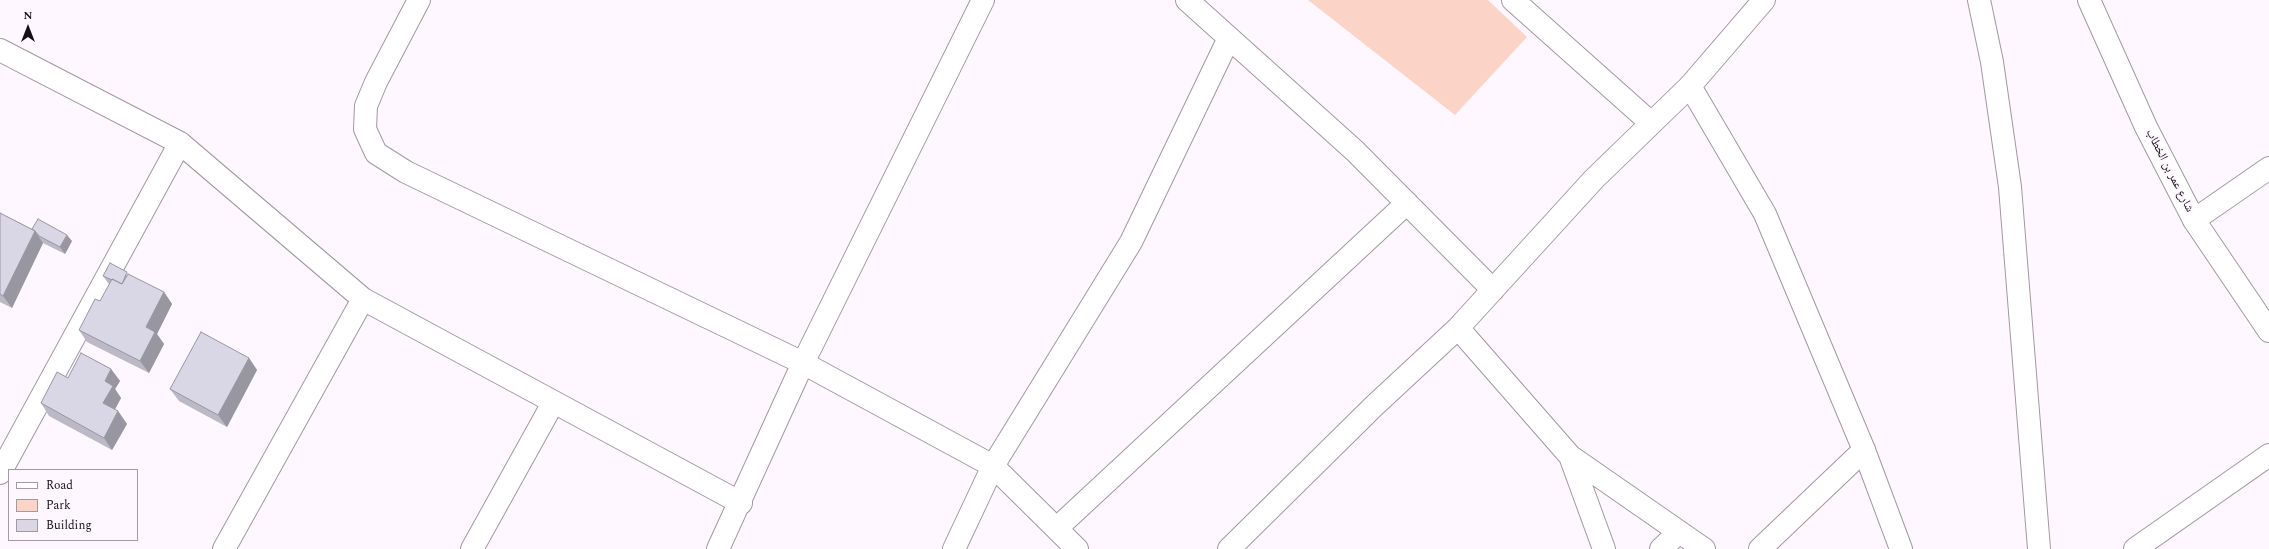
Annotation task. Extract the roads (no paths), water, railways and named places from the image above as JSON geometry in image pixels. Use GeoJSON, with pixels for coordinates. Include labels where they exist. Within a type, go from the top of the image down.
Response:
{"type":"FeatureCollection","features":[{"type":"Feature","properties":{"kind":"street"},"geometry":{"type":"LineString","coordinates":[[419,0],[376,82],[366,106],[365,129],[376,153],[406,172],[803,363],[993,466],[1077,549]]}},
{"type":"Feature","properties":{"kind":"street"},"geometry":{"type":"LineString","coordinates":[[718,549],[741,503],[803,363],[983,0]]}},
{"type":"Feature","properties":{"kind":"street"},"geometry":{"type":"LineString","coordinates":[[1187,0],[1299,98],[1407,203],[1493,290]]}},
{"type":"Feature","properties":{"kind":"street"},"geometry":{"type":"LineString","coordinates":[[1513,0],[1651,123]]}},
{"type":"Feature","properties":{"kind":"street"},"geometry":{"type":"LineString","coordinates":[[1229,549],[1374,406],[1458,328],[1594,179],[1690,86],[1764,0]]}},
{"type":"Feature","properties":{"kind":"street"},"geometry":{"type":"LineString","coordinates":[[1979,0],[1992,62],[2010,187],[2039,549]]}},
{"type":"Feature","properties":{"kind":"street","name":"شارع عمر بن الخطاب"},"geometry":{"type":"LineString","coordinates":[[2089,0],[2146,126],[2194,220],[2269,331]]}},
{"type":"Feature","properties":{"kind":"street"},"geometry":{"type":"LineString","coordinates":[[954,549],[993,466],[1131,242],[1229,38]]}},
{"type":"Feature","properties":{"kind":"street"},"geometry":{"type":"LineString","coordinates":[[0,50],[180,143],[363,299],[553,403],[741,503]]}},
{"type":"Feature","properties":{"kind":"street"},"geometry":{"type":"LineString","coordinates":[[1690,86],[1765,214],[1864,450],[1901,549]]}},
{"type":"Feature","properties":{"kind":"street"},"geometry":{"type":"LineString","coordinates":[[0,473],[180,143]]}},
{"type":"Feature","properties":{"kind":"street"},"geometry":{"type":"LineString","coordinates":[[2194,220],[2269,168]]}},
{"type":"Feature","properties":{"kind":"street"},"geometry":{"type":"LineString","coordinates":[[1057,528],[1407,203]]}},
{"type":"Feature","properties":{"kind":"street"},"geometry":{"type":"LineString","coordinates":[[224,549],[363,299]]}},
{"type":"Feature","properties":{"kind":"street"},"geometry":{"type":"LineString","coordinates":[[1458,328],[1570,456],[1704,549]]}},
{"type":"Feature","properties":{"kind":"street"},"geometry":{"type":"LineString","coordinates":[[472,549],[553,403]]}},
{"type":"Feature","properties":{"kind":"street"},"geometry":{"type":"LineString","coordinates":[[1760,549],[1864,450]]}},
{"type":"Feature","properties":{"kind":"street"},"geometry":{"type":"LineString","coordinates":[[1570,456],[1604,549]]}},
{"type":"Feature","properties":{"kind":"street"},"geometry":{"type":"LineString","coordinates":[[2135,549],[2269,456]]}},
{"type":"Feature","properties":{"kind":"street"},"geometry":{"type":"LineString","coordinates":[[1662,549],[1680,532]]}}]}
